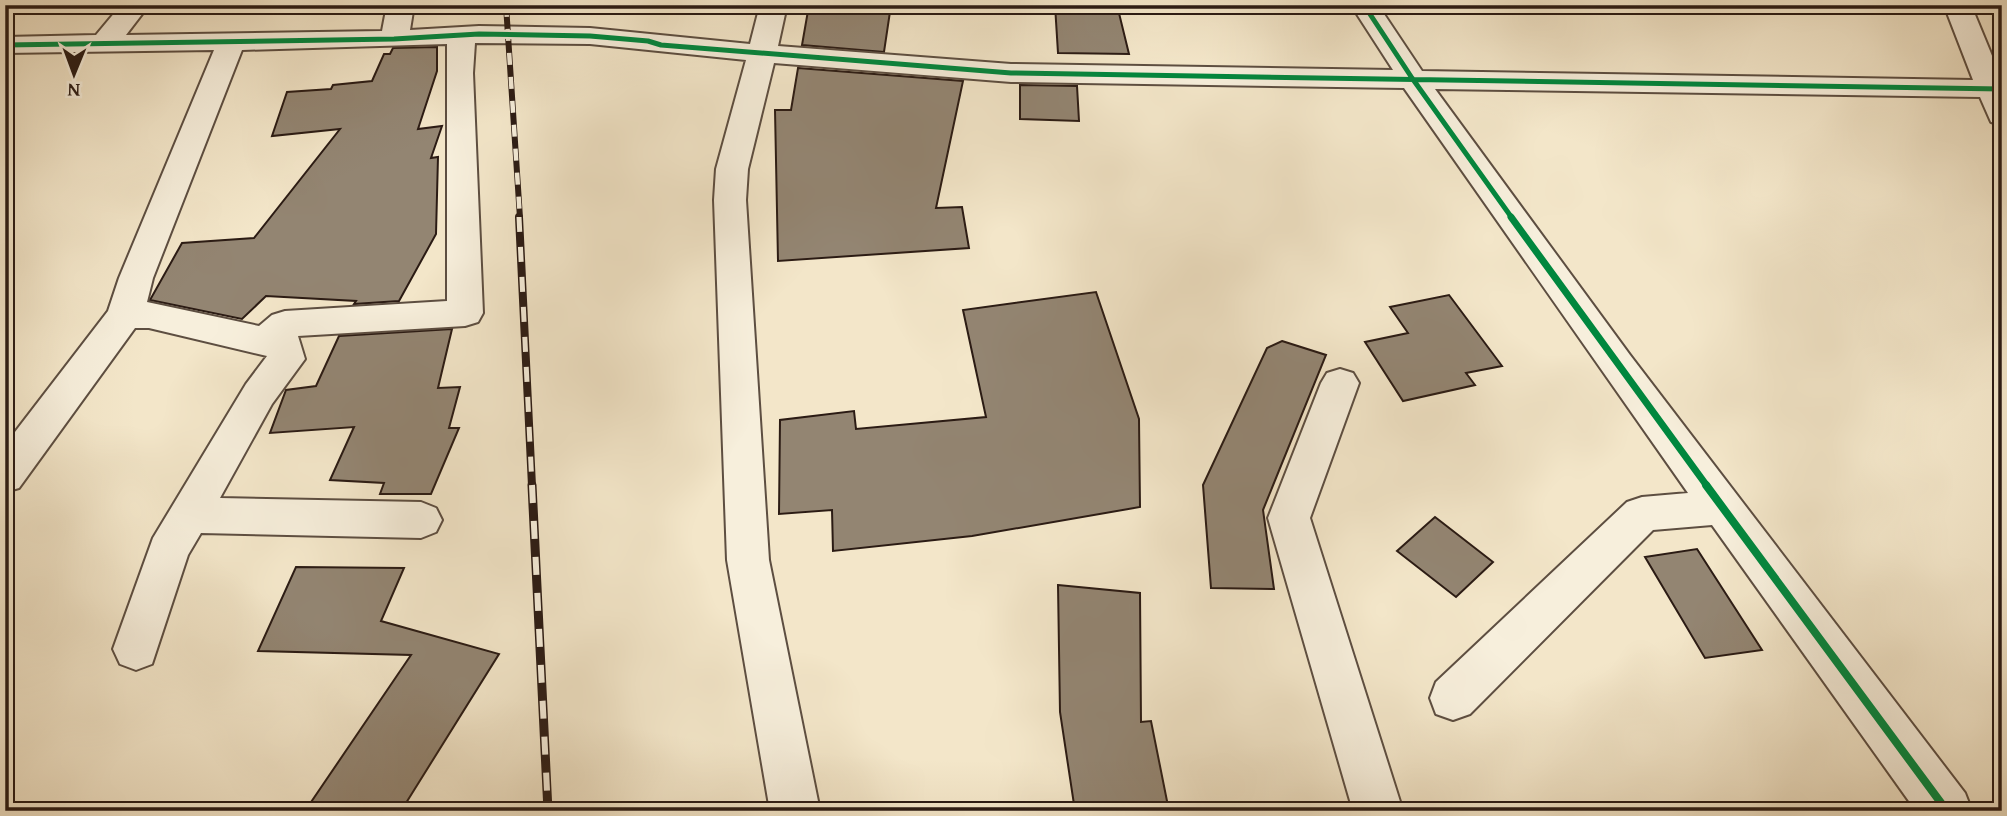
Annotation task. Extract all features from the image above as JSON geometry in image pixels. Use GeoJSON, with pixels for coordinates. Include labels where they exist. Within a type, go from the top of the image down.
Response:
{"type":"FeatureCollection","features":[{"type":"Feature","properties":{"kind":"street"},"geometry":{"type":"LineString","coordinates":[[104,43],[136,5]]}},
{"type":"Feature","properties":{"kind":"street"},"geometry":{"type":"LineString","coordinates":[[394,39],[401,5]]}},
{"type":"Feature","properties":{"kind":"street"},"geometry":{"type":"LineString","coordinates":[[774,5],[732,169],[730,200],[748,560],[795,811]]}},
{"type":"Feature","properties":{"kind":"street"},"geometry":{"type":"LineString","coordinates":[[1364,5],[1412,78],[1722,507],[1947,811]]}},
{"type":"Feature","properties":{"kind":"street"},"geometry":{"type":"LineString","coordinates":[[5,45],[590,36],[648,41],[661,46],[1011,73],[1412,78],[1998,98],[1957,5]]}},
{"type":"Feature","properties":{"kind":"street"},"geometry":{"type":"LineString","coordinates":[[265,341],[285,324],[465,313],[459,73],[461,36]]}},
{"type":"Feature","properties":{"kind":"street"},"geometry":{"type":"LineString","coordinates":[[5,476],[125,315],[136,278],[228,53],[229,41]]}},
{"type":"Feature","properties":{"kind":"street"},"geometry":{"type":"LineString","coordinates":[[125,315],[149,315],[284,344],[286,359],[259,394],[167,551],[136,649]]}},
{"type":"Feature","properties":{"kind":"street"},"geometry":{"type":"LineString","coordinates":[[1340,383],[1289,518],[1378,811]]}},
{"type":"Feature","properties":{"kind":"street"},"geometry":{"type":"LineString","coordinates":[[1453,698],[1642,514],[1722,507]]}},
{"type":"Feature","properties":{"kind":"street"},"geometry":{"type":"LineString","coordinates":[[187,515],[421,520]]}},
{"type":"Feature","properties":{"kind":"building"},"geometry":{"type":"Polygon","coordinates":[[[809,5],[891,5],[884,52],[802,45],[809,5]]]}},
{"type":"Feature","properties":{"kind":"building"},"geometry":{"type":"Polygon","coordinates":[[[1055,5],[1117,5],[1129,54],[1058,53],[1055,5]]]}},
{"type":"Feature","properties":{"kind":"building"},"geometry":{"type":"Polygon","coordinates":[[[437,47],[437,71],[418,129],[442,126],[431,158],[438,157],[436,234],[399,301],[354,304],[356,301],[266,296],[242,319],[150,300],[182,243],[254,238],[340,129],[272,136],[287,92],[331,89],[333,85],[372,81],[384,54],[390,54],[393,48],[437,47]]]}},
{"type":"Feature","properties":{"kind":"building"},"geometry":{"type":"Polygon","coordinates":[[[798,68],[963,81],[936,208],[962,207],[969,248],[778,261],[775,110],[791,110],[798,68]]]}},
{"type":"Feature","properties":{"kind":"building"},"geometry":{"type":"Polygon","coordinates":[[[1020,85],[1077,86],[1079,121],[1020,119],[1020,85]]]}},
{"type":"Feature","properties":{"kind":"building"},"geometry":{"type":"Polygon","coordinates":[[[1096,292],[1139,419],[1140,507],[972,536],[833,551],[832,510],[779,514],[780,420],[854,411],[856,429],[986,417],[963,310],[1096,292]]]}},
{"type":"Feature","properties":{"kind":"building"},"geometry":{"type":"Polygon","coordinates":[[[1449,295],[1502,366],[1466,373],[1475,385],[1403,401],[1365,342],[1408,333],[1390,307],[1449,295]]]}},
{"type":"Feature","properties":{"kind":"building"},"geometry":{"type":"Polygon","coordinates":[[[452,329],[438,388],[460,387],[449,428],[459,428],[431,494],[380,494],[384,483],[330,480],[354,427],[270,433],[286,390],[316,386],[339,336],[452,329]]]}},
{"type":"Feature","properties":{"kind":"building"},"geometry":{"type":"Polygon","coordinates":[[[1282,341],[1326,355],[1263,510],[1274,589],[1211,588],[1203,485],[1267,348],[1282,341]]]}},
{"type":"Feature","properties":{"kind":"building"},"geometry":{"type":"Polygon","coordinates":[[[1435,517],[1493,562],[1456,597],[1397,551],[1435,517]]]}},
{"type":"Feature","properties":{"kind":"building"},"geometry":{"type":"Polygon","coordinates":[[[1697,549],[1762,650],[1705,658],[1645,557],[1697,549]]]}},
{"type":"Feature","properties":{"kind":"building"},"geometry":{"type":"Polygon","coordinates":[[[296,567],[404,568],[381,621],[499,654],[401,811],[305,811],[411,655],[258,651],[296,567]]]}},
{"type":"Feature","properties":{"kind":"building"},"geometry":{"type":"Polygon","coordinates":[[[1058,585],[1140,593],[1141,722],[1151,721],[1169,811],[1075,811],[1060,712],[1058,585]]]}},
{"type":"Feature","properties":{"kind":"railway"},"geometry":{"type":"LineString","coordinates":[[506,5],[520,218]]}},
{"type":"Feature","properties":{"kind":"railway"},"geometry":{"type":"LineString","coordinates":[[519,217],[532,486]]}},
{"type":"Feature","properties":{"kind":"railway"},"geometry":{"type":"LineString","coordinates":[[532,485],[548,811]]}},
{"type":"Feature","properties":{"kind":"cycle path"},"geometry":{"type":"LineString","coordinates":[[1364,5],[1412,78],[1617,365],[1947,811]]}},
{"type":"Feature","properties":{"kind":"cycle path"},"geometry":{"type":"LineString","coordinates":[[5,45],[394,39],[479,34],[590,36],[648,41],[661,45],[1011,73],[2002,89]]}}]}
